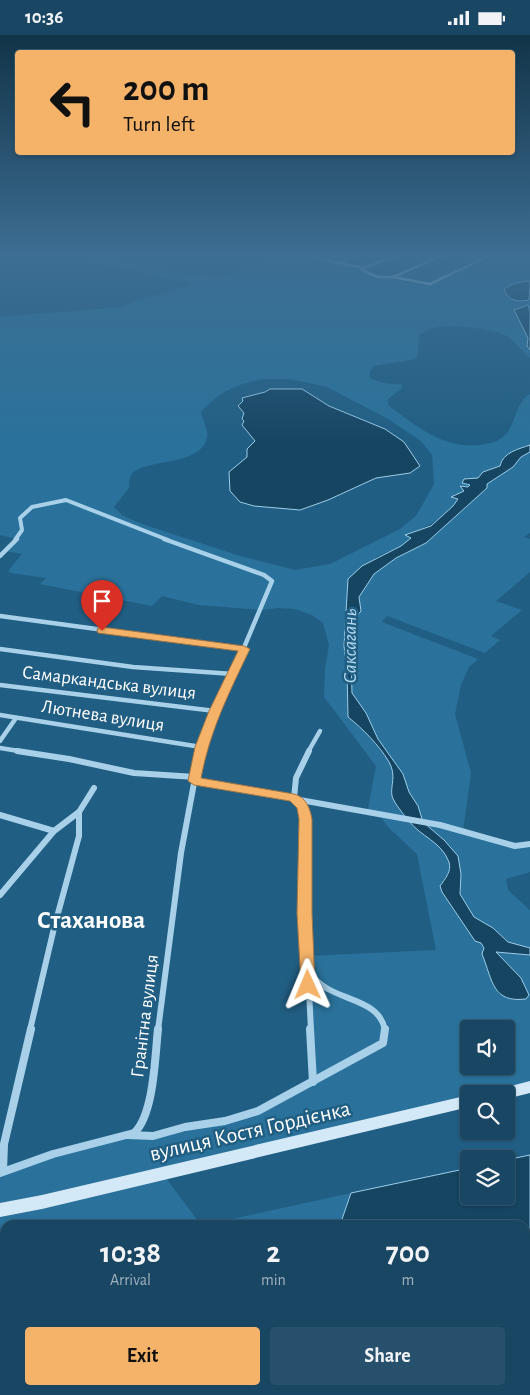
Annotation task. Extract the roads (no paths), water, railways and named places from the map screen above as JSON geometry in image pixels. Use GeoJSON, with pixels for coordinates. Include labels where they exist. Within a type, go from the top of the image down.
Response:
{"type":"FeatureCollection","features":[{"type":"Feature","properties":{"kind":"main road"},"geometry":{"type":"LineString","coordinates":[[515,1091],[530,1087]]}},
{"type":"Feature","properties":{"kind":"main road","name":"вулиця Костя Гордієнка"},"geometry":{"type":"LineString","coordinates":[[0,1210],[42,1202],[460,1103]]}},
{"type":"Feature","properties":{"kind":"street","name":"Гранітна вулиця"},"geometry":{"type":"LineString","coordinates":[[0,556],[20,535],[22,530],[20,518],[25,511],[42,504],[66,500],[269,578],[272,583],[201,747],[181,853],[149,1103],[140,1127],[134,1133],[125,1135]]}},
{"type":"Feature","properties":{"kind":"street"},"geometry":{"type":"LineString","coordinates":[[0,616],[244,649]]}},
{"type":"Feature","properties":{"kind":"street"},"geometry":{"type":"LineString","coordinates":[[0,649],[133,667],[233,674]]}},
{"type":"Feature","properties":{"kind":"street","name":"Самаркандська вулиця"},"geometry":{"type":"LineString","coordinates":[[0,685],[215,711]]}},
{"type":"Feature","properties":{"kind":"street","name":"Лютнева вулиця"},"geometry":{"type":"LineString","coordinates":[[0,715],[201,747]]}},
{"type":"Feature","properties":{"kind":"street"},"geometry":{"type":"LineString","coordinates":[[0,741],[16,718]]}},
{"type":"Feature","properties":{"kind":"street"},"geometry":{"type":"LineString","coordinates":[[294,798],[298,769],[320,731]]}},
{"type":"Feature","properties":{"kind":"street"},"geometry":{"type":"LineString","coordinates":[[0,748],[69,759],[134,773],[195,779],[440,825],[515,846],[530,844]]}},
{"type":"Feature","properties":{"kind":"street"},"geometry":{"type":"LineString","coordinates":[[0,895],[54,831],[79,812],[94,788]]}},
{"type":"Feature","properties":{"kind":"street"},"geometry":{"type":"LineString","coordinates":[[294,798],[303,807],[305,813],[304,913],[313,1082]]}},
{"type":"Feature","properties":{"kind":"street"},"geometry":{"type":"LineString","coordinates":[[79,812],[79,836],[54,928],[8,1130],[1,1172],[53,1154],[125,1135],[153,1136],[185,1127],[225,1121],[258,1111],[380,1047],[386,1038],[387,1028],[380,1015],[328,989],[307,972]]}},
{"type":"Feature","properties":{"kind":"street"},"geometry":{"type":"LineString","coordinates":[[0,815],[54,831]]}},
{"type":"Feature","properties":{"kind":"water"},"geometry":{"type":"Polygon","coordinates":[[[518,317],[530,317],[530,350],[527,346],[528,338],[518,317]]]}},
{"type":"Feature","properties":{"kind":"water"},"geometry":{"type":"Polygon","coordinates":[[[270,389],[302,389],[329,406],[385,429],[404,442],[420,466],[410,473],[376,478],[328,500],[300,510],[254,506],[240,502],[230,491],[229,472],[247,457],[247,449],[255,441],[242,425],[244,413],[238,406],[243,401],[242,398],[270,389]]]}},
{"type":"Feature","properties":{"kind":"water","name":"Саксагань"},"geometry":{"type":"Polygon","coordinates":[[[530,445],[530,452],[521,457],[513,467],[487,484],[487,488],[426,543],[396,558],[374,574],[359,597],[361,611],[350,625],[352,693],[366,713],[378,739],[403,774],[409,792],[418,806],[423,822],[444,840],[458,856],[461,874],[460,894],[474,917],[493,928],[508,942],[530,948],[530,955],[496,952],[521,978],[529,995],[526,999],[515,999],[500,994],[495,988],[482,954],[484,948],[481,943],[475,941],[442,892],[440,886],[450,869],[445,855],[399,809],[392,796],[393,772],[389,762],[370,738],[348,717],[347,669],[344,646],[348,579],[362,566],[401,546],[411,538],[405,535],[431,526],[458,499],[451,497],[464,491],[460,486],[468,487],[470,485],[462,483],[464,479],[478,478],[483,472],[500,466],[504,457],[508,454],[530,445]]]}},
{"type":"Feature","properties":{"kind":"water"},"geometry":{"type":"Polygon","coordinates":[[[530,1155],[530,1220],[342,1220],[351,1193],[460,1170],[460,1205],[515,1205],[515,1158],[530,1155]]]}},
{"type":"Feature","properties":{"kind":"district","name":"Стаханова"},"geometry":{"type":"Point","coordinates":[91,920]}}]}
